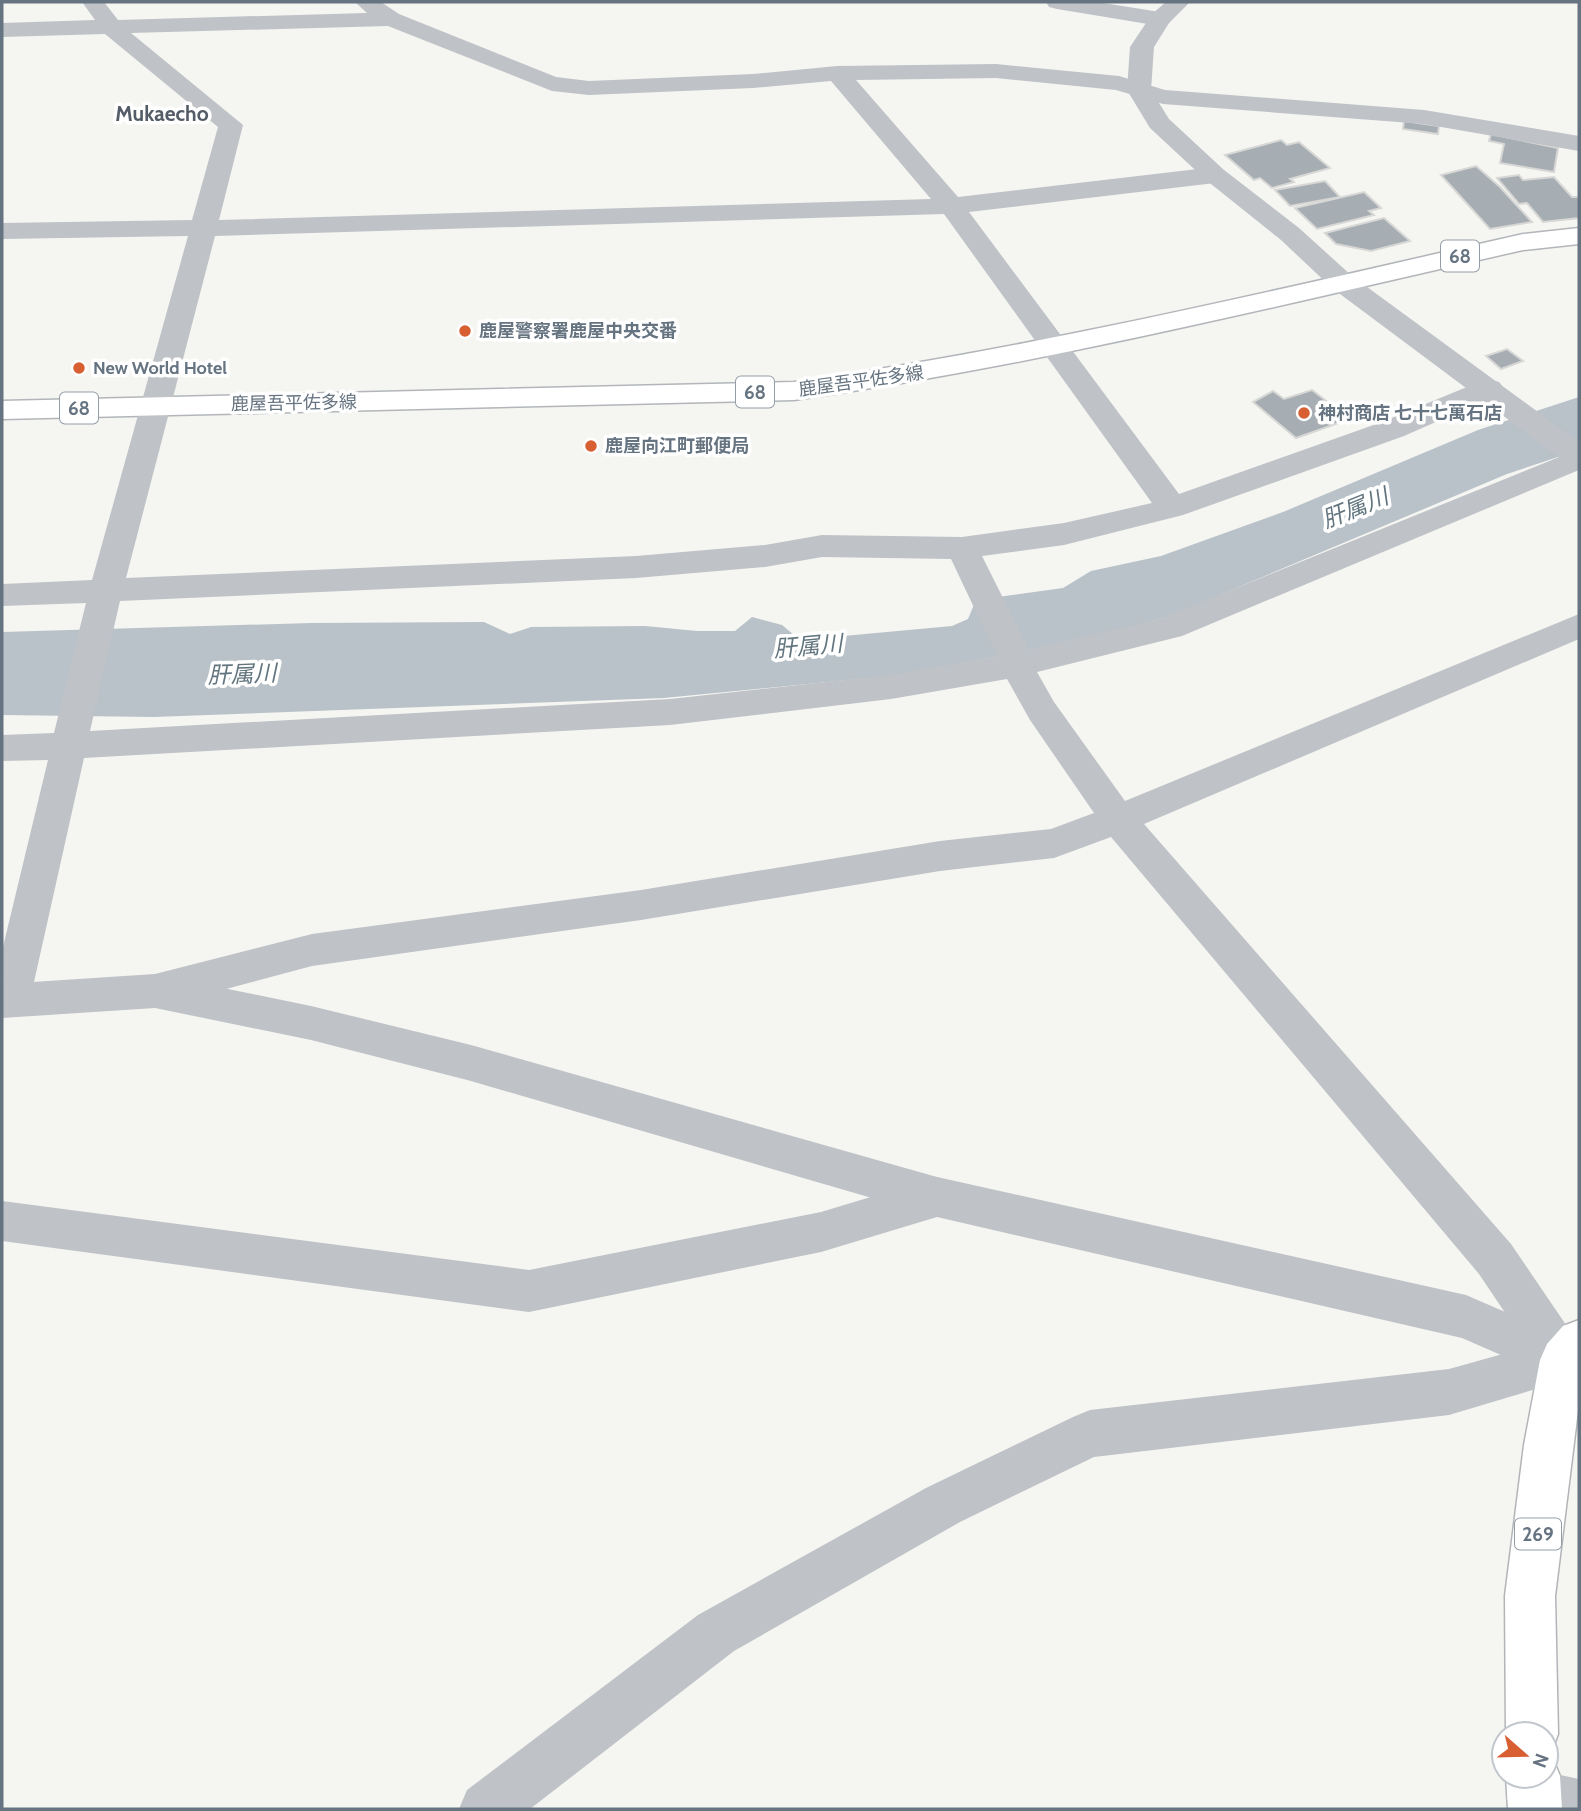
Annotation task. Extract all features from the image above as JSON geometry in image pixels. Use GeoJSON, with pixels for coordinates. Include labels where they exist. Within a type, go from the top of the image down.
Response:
{"type":"FeatureCollection","features":[{"type":"Feature","properties":{"kind":"main road","name":"鹿屋吾平佐多線"},"geometry":{"type":"LineString","coordinates":[[2,410],[794,391],[884,379],[1055,349],[1523,242],[1579,236]]}},
{"type":"Feature","properties":{"kind":"main road","name":"269"},"geometry":{"type":"LineString","coordinates":[[1532,1720],[1530,1596],[1548,1446],[1571,1351]]}},
{"type":"Feature","properties":{"kind":"street"},"geometry":{"type":"LineString","coordinates":[[93,2],[111,27],[231,125],[105,598],[6,1000],[155,991],[312,950],[641,905],[940,856],[1054,843],[1118,819],[1579,626]]}},
{"type":"Feature","properties":{"kind":"street"},"geometry":{"type":"LineString","coordinates":[[366,2],[391,19],[552,84],[589,88],[753,81],[837,73],[996,71],[1119,83],[1163,97],[1424,117],[1579,143]]}},
{"type":"Feature","properties":{"kind":"street"},"geometry":{"type":"LineString","coordinates":[[1057,2],[1160,19]]}},
{"type":"Feature","properties":{"kind":"street"},"geometry":{"type":"LineString","coordinates":[[2,748],[71,738],[670,712],[891,687],[1014,658],[1170,628],[1579,458],[1489,388],[1342,282],[1290,234],[1215,175],[1159,123],[1139,90],[1142,47],[1160,19],[1179,2]]}},
{"type":"Feature","properties":{"kind":"street"},"geometry":{"type":"LineString","coordinates":[[2,30],[391,19]]}},
{"type":"Feature","properties":{"kind":"street"},"geometry":{"type":"LineString","coordinates":[[837,73],[951,206],[1172,508]]}},
{"type":"Feature","properties":{"kind":"street"},"geometry":{"type":"LineString","coordinates":[[2,231],[205,228],[951,206],[1215,175]]}},
{"type":"Feature","properties":{"kind":"street"},"geometry":{"type":"LineString","coordinates":[[2,595],[105,598],[636,567],[765,556],[822,546],[962,548],[1063,534],[1172,508],[1393,429],[1489,388]]}},
{"type":"Feature","properties":{"kind":"street"},"geometry":{"type":"LineString","coordinates":[[962,548],[1042,711],[1118,819],[1571,1351]]}},
{"type":"Feature","properties":{"kind":"street"},"geometry":{"type":"LineString","coordinates":[[155,991],[311,1023],[471,1063],[937,1197],[1466,1317],[1571,1351]]}},
{"type":"Feature","properties":{"kind":"street"},"geometry":{"type":"LineString","coordinates":[[2,1221],[529,1291],[821,1232],[937,1197]]}},
{"type":"Feature","properties":{"kind":"street"},"geometry":{"type":"LineString","coordinates":[[486,1809],[716,1633],[943,1505],[1090,1434],[1449,1392],[1571,1351]]}},
{"type":"Feature","properties":{"kind":"water","name":"肝属川"},"geometry":{"type":"Polygon","coordinates":[[[1579,397],[1579,450],[1507,474],[1170,616],[1067,643],[899,675],[664,698],[154,717],[2,715],[2,632],[311,623],[484,622],[510,634],[531,627],[645,626],[697,631],[735,631],[752,617],[782,625],[800,640],[952,626],[968,619],[976,600],[1063,588],[1091,571],[1161,556],[1283,512],[1478,430],[1579,397]]]}},
{"type":"Feature","properties":{"kind":"building"},"geometry":{"type":"Polygon","coordinates":[[[1404,121],[1439,126],[1438,134],[1403,129],[1404,121]]]}},
{"type":"Feature","properties":{"kind":"building"},"geometry":{"type":"Polygon","coordinates":[[[1491,134],[1558,148],[1554,172],[1500,163],[1504,144],[1489,141],[1491,134]]]}},
{"type":"Feature","properties":{"kind":"building"},"geometry":{"type":"Polygon","coordinates":[[[1281,140],[1287,145],[1299,142],[1330,168],[1290,179],[1294,182],[1272,188],[1260,178],[1254,180],[1225,155],[1281,140]]]}},
{"type":"Feature","properties":{"kind":"building"},"geometry":{"type":"Polygon","coordinates":[[[1476,166],[1500,187],[1532,222],[1490,229],[1441,175],[1476,166]]]}},
{"type":"Feature","properties":{"kind":"building"},"geometry":{"type":"Polygon","coordinates":[[[1519,175],[1523,180],[1554,177],[1572,197],[1579,197],[1579,218],[1543,222],[1527,203],[1519,204],[1497,178],[1519,175]]]}},
{"type":"Feature","properties":{"kind":"building"},"geometry":{"type":"Polygon","coordinates":[[[1325,181],[1340,197],[1290,206],[1275,190],[1325,181]]]}},
{"type":"Feature","properties":{"kind":"building"},"geometry":{"type":"Polygon","coordinates":[[[1364,192],[1381,208],[1369,211],[1374,215],[1317,229],[1295,208],[1364,192]]]}},
{"type":"Feature","properties":{"kind":"building"},"geometry":{"type":"Polygon","coordinates":[[[1384,218],[1410,241],[1371,251],[1336,244],[1325,233],[1384,218]]]}},
{"type":"Feature","properties":{"kind":"building"},"geometry":{"type":"Polygon","coordinates":[[[1507,349],[1523,361],[1501,369],[1486,356],[1507,349]]]}},
{"type":"Feature","properties":{"kind":"building"},"geometry":{"type":"Polygon","coordinates":[[[1312,390],[1350,419],[1296,438],[1253,402],[1273,391],[1284,399],[1312,390]]]}},
{"type":"Feature","properties":{"kind":"place","name":"鹿屋警察署鹿屋中央交番"},"geometry":{"type":"Point","coordinates":[465,331]}},
{"type":"Feature","properties":{"kind":"place","name":"New World Hotel"},"geometry":{"type":"Point","coordinates":[79,368]}},
{"type":"Feature","properties":{"kind":"place","name":"神村商店 七十七萬石店"},"geometry":{"type":"Point","coordinates":[1304,413]}},
{"type":"Feature","properties":{"kind":"place","name":"鹿屋向江町郵便局"},"geometry":{"type":"Point","coordinates":[591,446]}},
{"type":"Feature","properties":{"kind":"district","name":"Mukaecho"},"geometry":{"type":"Point","coordinates":[162,114]}}]}
